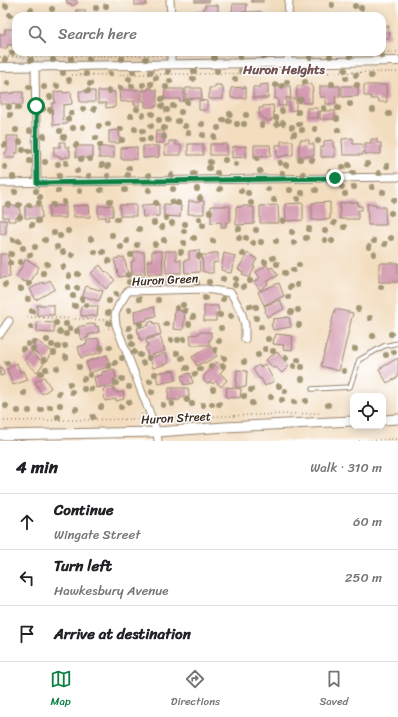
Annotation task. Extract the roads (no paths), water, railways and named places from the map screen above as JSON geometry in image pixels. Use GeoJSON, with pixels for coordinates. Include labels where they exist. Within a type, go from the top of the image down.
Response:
{"type":"FeatureCollection","features":[{"type":"Feature","properties":{"kind":"main road"},"geometry":{"type":"LineString","coordinates":[[386,420],[398,419]]}},
{"type":"Feature","properties":{"kind":"main road","name":"Huron Street"},"geometry":{"type":"LineString","coordinates":[[0,435],[157,436],[217,428],[350,421]]}},
{"type":"Feature","properties":{"kind":"street"},"geometry":{"type":"LineString","coordinates":[[170,0],[171,12]]}},
{"type":"Feature","properties":{"kind":"street"},"geometry":{"type":"LineString","coordinates":[[288,0],[288,12]]}},
{"type":"Feature","properties":{"kind":"street"},"geometry":{"type":"LineString","coordinates":[[171,56],[171,64]]}},
{"type":"Feature","properties":{"kind":"street"},"geometry":{"type":"LineString","coordinates":[[288,56],[288,63]]}},
{"type":"Feature","properties":{"kind":"street"},"geometry":{"type":"LineString","coordinates":[[0,67],[398,61]]}},
{"type":"Feature","properties":{"kind":"street"},"geometry":{"type":"LineString","coordinates":[[35,66],[37,183]]}},
{"type":"Feature","properties":{"kind":"street"},"geometry":{"type":"LineString","coordinates":[[0,183],[398,177]]}},
{"type":"Feature","properties":{"kind":"street","name":"Huron Green"},"geometry":{"type":"LineString","coordinates":[[157,436],[116,325],[115,314],[119,304],[128,291],[206,289],[232,293],[241,311],[245,324],[245,340]]}},
{"type":"Feature","properties":{"kind":"street"},"geometry":{"type":"LineString","coordinates":[[0,334],[9,321]]}},
{"type":"Feature","properties":{"kind":"lane"},"geometry":{"type":"LineString","coordinates":[[312,389],[350,387],[359,360],[384,346],[398,343]]}},
{"type":"Feature","properties":{"kind":"district","name":"Huron Heights"},"geometry":{"type":"Point","coordinates":[284,69]}}]}
